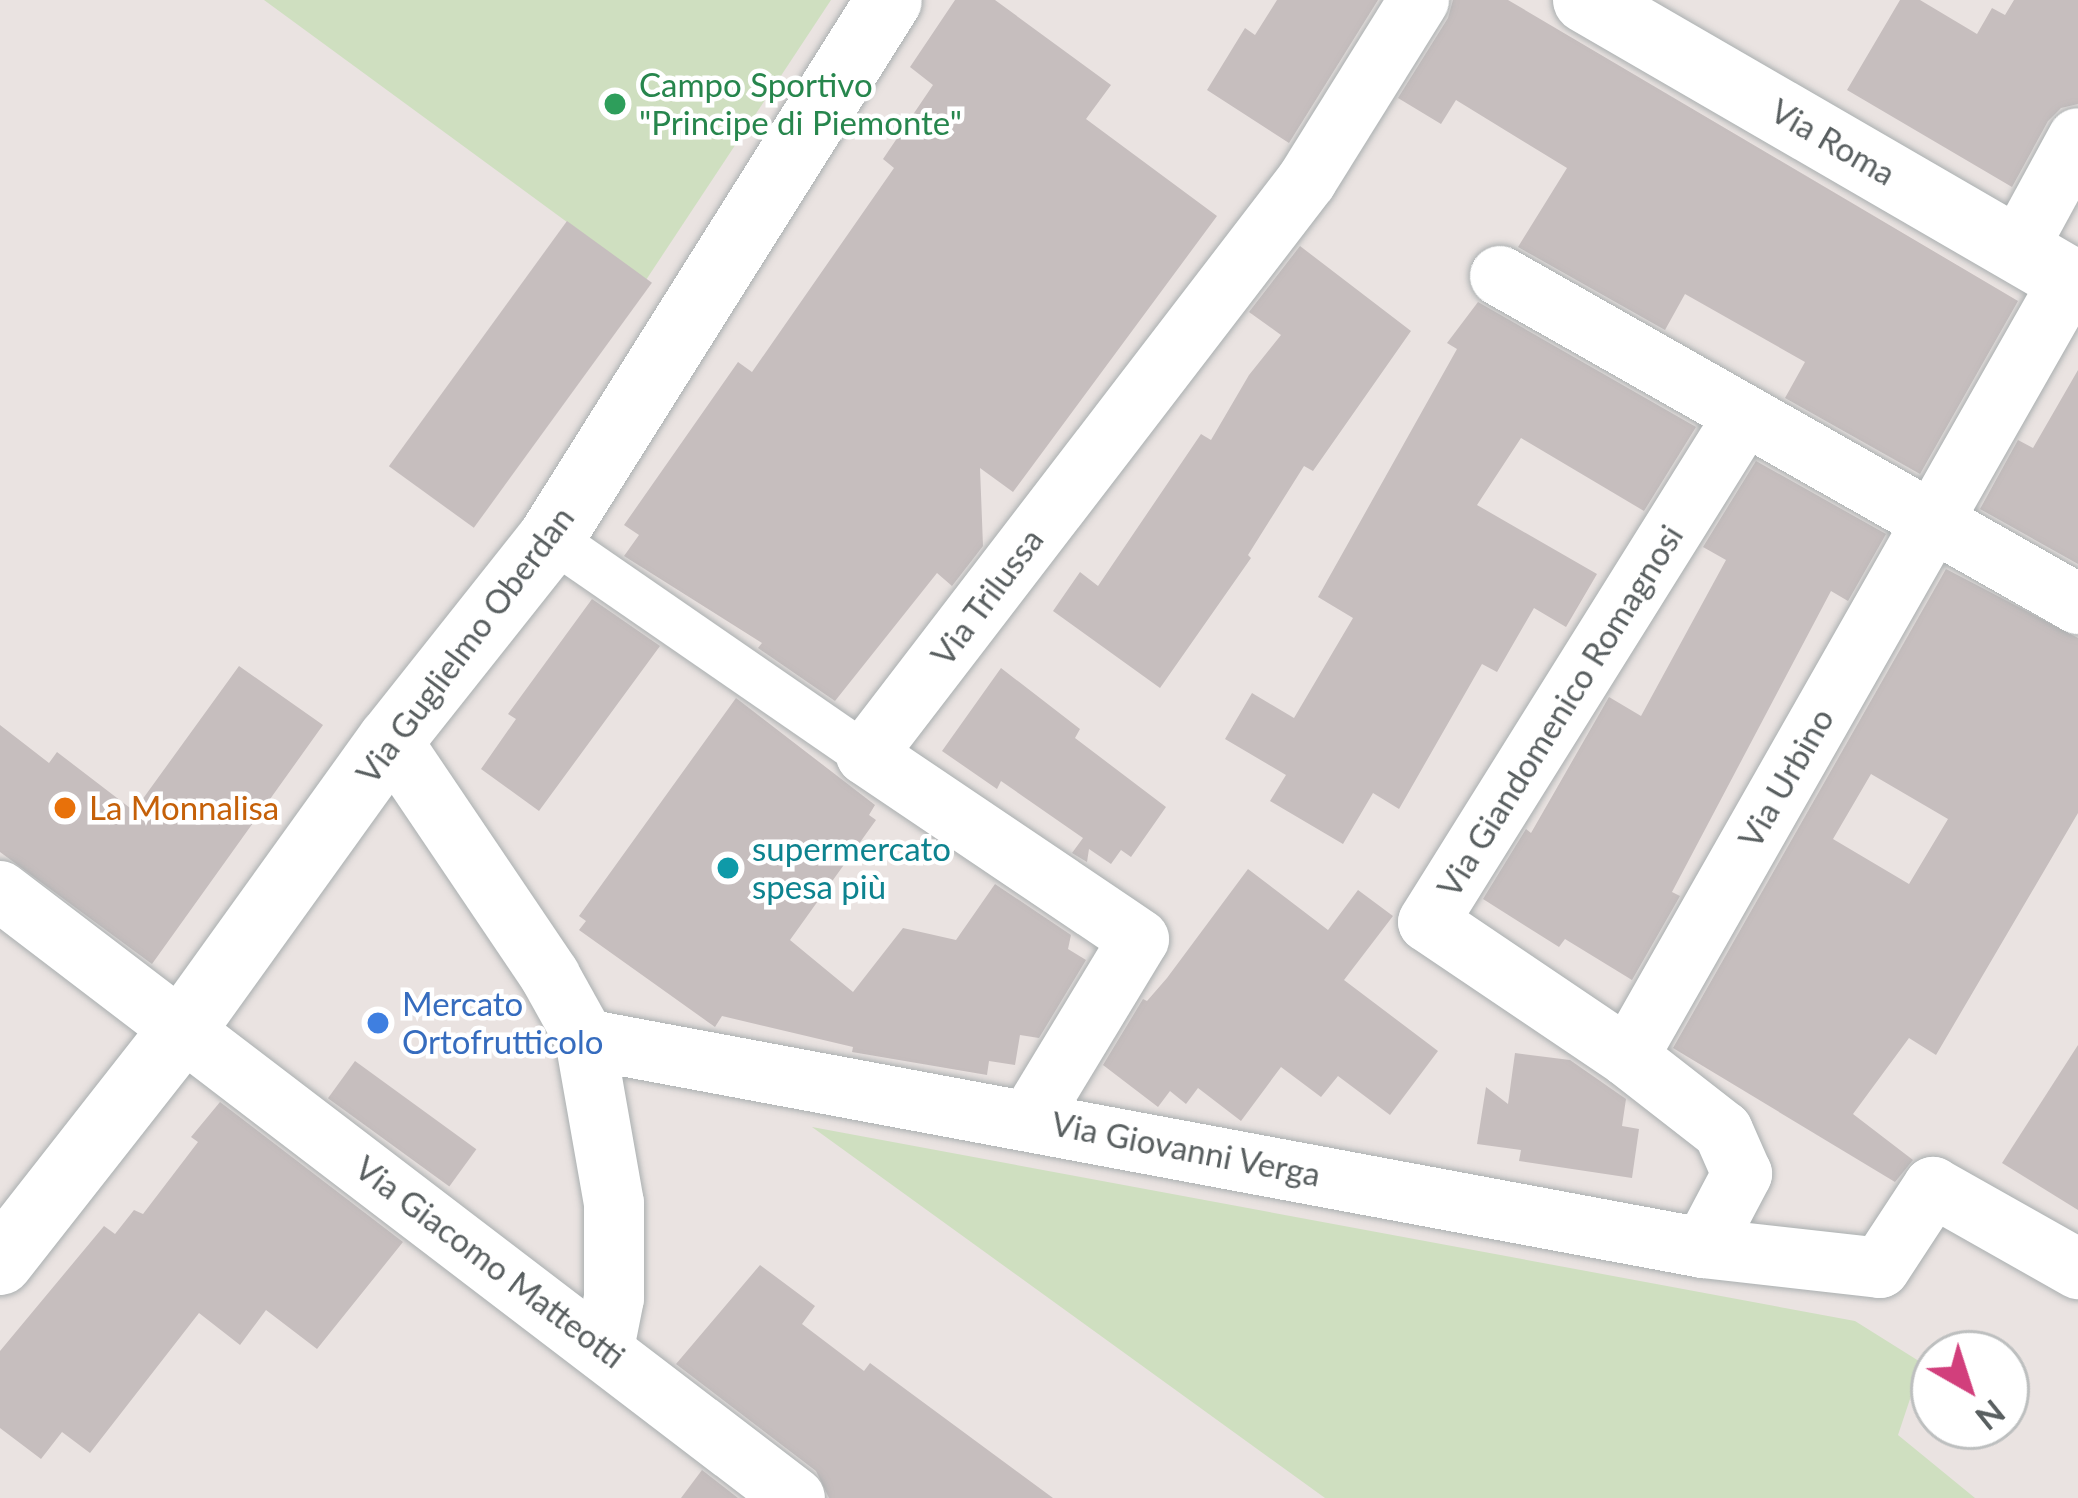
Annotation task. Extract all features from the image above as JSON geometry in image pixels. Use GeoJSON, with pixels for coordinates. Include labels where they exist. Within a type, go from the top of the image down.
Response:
{"type":"FeatureCollection","features":[{"type":"Feature","properties":{"kind":"street","name":"Via Guglielmo Oberdan"},"geometry":{"type":"LineString","coordinates":[[0,1262],[183,1029],[391,740],[551,538],[889,0]]}},
{"type":"Feature","properties":{"kind":"street","name":"Via Trilussa"},"geometry":{"type":"LineString","coordinates":[[866,754],[1307,180],[1419,0]]}},
{"type":"Feature","properties":{"kind":"street","name":"Via Roma"},"geometry":{"type":"LineString","coordinates":[[1586,0],[2056,271]]}},
{"type":"Feature","properties":{"kind":"street","name":"Via Urbino"},"geometry":{"type":"LineString","coordinates":[[1628,1057],[1933,518],[2056,271],[2078,138]]}},
{"type":"Feature","properties":{"kind":"street"},"geometry":{"type":"LineString","coordinates":[[1500,276],[2078,604]]}},
{"type":"Feature","properties":{"kind":"street","name":"Via Giandomenico Romagnosi"},"geometry":{"type":"LineString","coordinates":[[1628,1057],[1427,922],[1744,416]]}},
{"type":"Feature","properties":{"kind":"street"},"geometry":{"type":"LineString","coordinates":[[551,538],[1138,939],[1030,1119]]}},
{"type":"Feature","properties":{"kind":"street"},"geometry":{"type":"LineString","coordinates":[[391,740],[550,976],[585,1039],[614,1204],[614,1298],[604,1348]]}},
{"type":"Feature","properties":{"kind":"street","name":"Via Giacomo Matteotti"},"geometry":{"type":"LineString","coordinates":[[0,891],[604,1348],[794,1498]]}},
{"type":"Feature","properties":{"kind":"street","name":"Via Giovanni Verga"},"geometry":{"type":"LineString","coordinates":[[585,1039],[1703,1248],[1880,1268],[1933,1187],[2078,1269]]}},
{"type":"Feature","properties":{"kind":"street"},"geometry":{"type":"LineString","coordinates":[[1628,1057],[1723,1131],[1742,1174],[1703,1248]]}},
{"type":"Feature","properties":{"kind":"green space"},"geometry":{"type":"Polygon","coordinates":[[[264,0],[831,0],[646,280],[264,0]]]}},
{"type":"Feature","properties":{"kind":"green space"},"geometry":{"type":"Polygon","coordinates":[[[812,1127],[1855,1321],[1910,1355],[1910,1399],[1898,1435],[1910,1450],[1916,1450],[1975,1498],[1325,1498],[812,1127]]]}},
{"type":"Feature","properties":{"kind":"building"},"geometry":{"type":"Polygon","coordinates":[[[955,0],[995,0],[1111,85],[1086,119],[1217,216],[1013,492],[980,468],[983,546],[952,586],[937,573],[835,701],[758,648],[762,643],[624,556],[639,535],[624,525],[738,362],[752,372],[894,168],[883,159],[933,85],[910,67],[955,0]]]}},
{"type":"Feature","properties":{"kind":"building"},"geometry":{"type":"Polygon","coordinates":[[[1277,0],[1378,0],[1289,143],[1207,90],[1245,28],[1255,35],[1277,0]]]}},
{"type":"Feature","properties":{"kind":"building"},"geometry":{"type":"Polygon","coordinates":[[[1453,0],[1508,0],[2018,301],[1920,474],[1785,398],[1805,362],[1685,294],[1665,330],[1518,247],[1567,168],[1456,100],[1441,124],[1398,98],[1448,18],[1453,0]]]}},
{"type":"Feature","properties":{"kind":"building"},"geometry":{"type":"Polygon","coordinates":[[[1900,0],[1920,0],[1977,34],[1992,8],[2005,15],[2014,0],[2078,0],[2078,104],[2061,108],[2048,121],[2012,187],[1847,90],[1900,0]]]}},
{"type":"Feature","properties":{"kind":"building"},"geometry":{"type":"Polygon","coordinates":[[[567,221],[652,283],[474,528],[389,466],[567,221]]]}},
{"type":"Feature","properties":{"kind":"building"},"geometry":{"type":"Polygon","coordinates":[[[1300,246],[1411,331],[1313,471],[1304,466],[1248,555],[1251,558],[1160,688],[1053,611],[1080,572],[1098,586],[1201,434],[1211,440],[1249,375],[1281,335],[1249,312],[1300,246]]]}},
{"type":"Feature","properties":{"kind":"building"},"geometry":{"type":"Polygon","coordinates":[[[1478,302],[1696,427],[1644,511],[1521,438],[1477,505],[1597,574],[1566,627],[1534,608],[1497,672],[1482,664],[1399,809],[1373,793],[1343,844],[1270,801],[1286,775],[1225,739],[1252,693],[1294,718],[1353,618],[1318,597],[1457,349],[1447,343],[1478,302]]]}},
{"type":"Feature","properties":{"kind":"building"},"geometry":{"type":"Polygon","coordinates":[[[2078,370],[2078,564],[1980,509],[2018,440],[2033,448],[2078,370]]]}},
{"type":"Feature","properties":{"kind":"building"},"geometry":{"type":"Polygon","coordinates":[[[1756,461],[1886,534],[1848,601],[1831,591],[1672,892],[1680,896],[1632,980],[1565,939],[1559,947],[1483,899],[1526,829],[1531,833],[1609,697],[1641,716],[1726,560],[1703,547],[1756,461]]]}},
{"type":"Feature","properties":{"kind":"building"},"geometry":{"type":"Polygon","coordinates":[[[1946,569],[2078,638],[2078,813],[1936,1055],[1909,1038],[1853,1114],[1913,1160],[1895,1182],[1673,1048],[1946,569]],[[1871,774],[1833,839],[1909,884],[1948,819],[1871,774]]]}},
{"type":"Feature","properties":{"kind":"building"},"geometry":{"type":"Polygon","coordinates":[[[592,599],[660,646],[539,811],[481,769],[516,719],[508,714],[592,599]]]}},
{"type":"Feature","properties":{"kind":"building"},"geometry":{"type":"Polygon","coordinates":[[[239,666],[323,725],[152,964],[0,852],[0,725],[49,763],[57,752],[134,811],[239,666]]]}},
{"type":"Feature","properties":{"kind":"building"},"geometry":{"type":"Polygon","coordinates":[[[1001,668],[1080,729],[1075,738],[1166,807],[1131,857],[1121,850],[1111,864],[1089,849],[1087,862],[1072,853],[1083,838],[1001,781],[997,789],[942,751],[1001,668]]]}},
{"type":"Feature","properties":{"kind":"building"},"geometry":{"type":"Polygon","coordinates":[[[736,698],[875,805],[869,815],[876,820],[790,940],[853,992],[903,928],[956,940],[995,884],[1071,935],[1068,949],[1086,960],[1039,1038],[1020,1035],[1015,1065],[989,1061],[987,1075],[852,1052],[853,1047],[722,1016],[715,1027],[579,930],[586,921],[579,916],[736,698]]]}},
{"type":"Feature","properties":{"kind":"building"},"geometry":{"type":"Polygon","coordinates":[[[1248,869],[1328,930],[1358,890],[1393,916],[1344,980],[1438,1051],[1390,1115],[1338,1076],[1321,1097],[1281,1067],[1241,1121],[1198,1088],[1186,1104],[1170,1091],[1158,1107],[1103,1065],[1143,999],[1147,1001],[1167,978],[1248,869]]]}},
{"type":"Feature","properties":{"kind":"building"},"geometry":{"type":"Polygon","coordinates":[[[2078,1045],[2078,1210],[2002,1163],[2078,1045]]]}},
{"type":"Feature","properties":{"kind":"building"},"geometry":{"type":"Polygon","coordinates":[[[1515,1053],[1570,1060],[1626,1099],[1622,1126],[1639,1129],[1632,1178],[1519,1161],[1521,1150],[1477,1144],[1486,1087],[1508,1104],[1515,1053]]]}},
{"type":"Feature","properties":{"kind":"building"},"geometry":{"type":"Polygon","coordinates":[[[355,1061],[476,1149],[449,1186],[328,1098],[355,1061]]]}},
{"type":"Feature","properties":{"kind":"building"},"geometry":{"type":"Polygon","coordinates":[[[220,1102],[403,1242],[317,1349],[266,1310],[240,1345],[199,1313],[90,1453],[62,1432],[41,1459],[0,1428],[0,1351],[104,1226],[115,1234],[134,1210],[143,1214],[198,1142],[191,1137],[220,1102]]]}},
{"type":"Feature","properties":{"kind":"building"},"geometry":{"type":"Polygon","coordinates":[[[760,1265],[815,1306],[802,1324],[864,1371],[870,1363],[1053,1498],[829,1498],[816,1471],[676,1364],[760,1265]]]}},
{"type":"Feature","properties":{"kind":"building"},"geometry":{"type":"Polygon","coordinates":[[[702,1470],[738,1498],[681,1498],[702,1470]]]}},
{"type":"Feature","properties":{"kind":"place","name":"Campo Sportivo \"Principe di Piemonte\""},"geometry":{"type":"Point","coordinates":[615,104]}},
{"type":"Feature","properties":{"kind":"place","name":"La Monnalisa"},"geometry":{"type":"Point","coordinates":[65,808]}},
{"type":"Feature","properties":{"kind":"place","name":"supermercato spesa più"},"geometry":{"type":"Point","coordinates":[728,868]}},
{"type":"Feature","properties":{"kind":"place","name":"Mercato Ortofrutticolo"},"geometry":{"type":"Point","coordinates":[378,1023]}}]}
